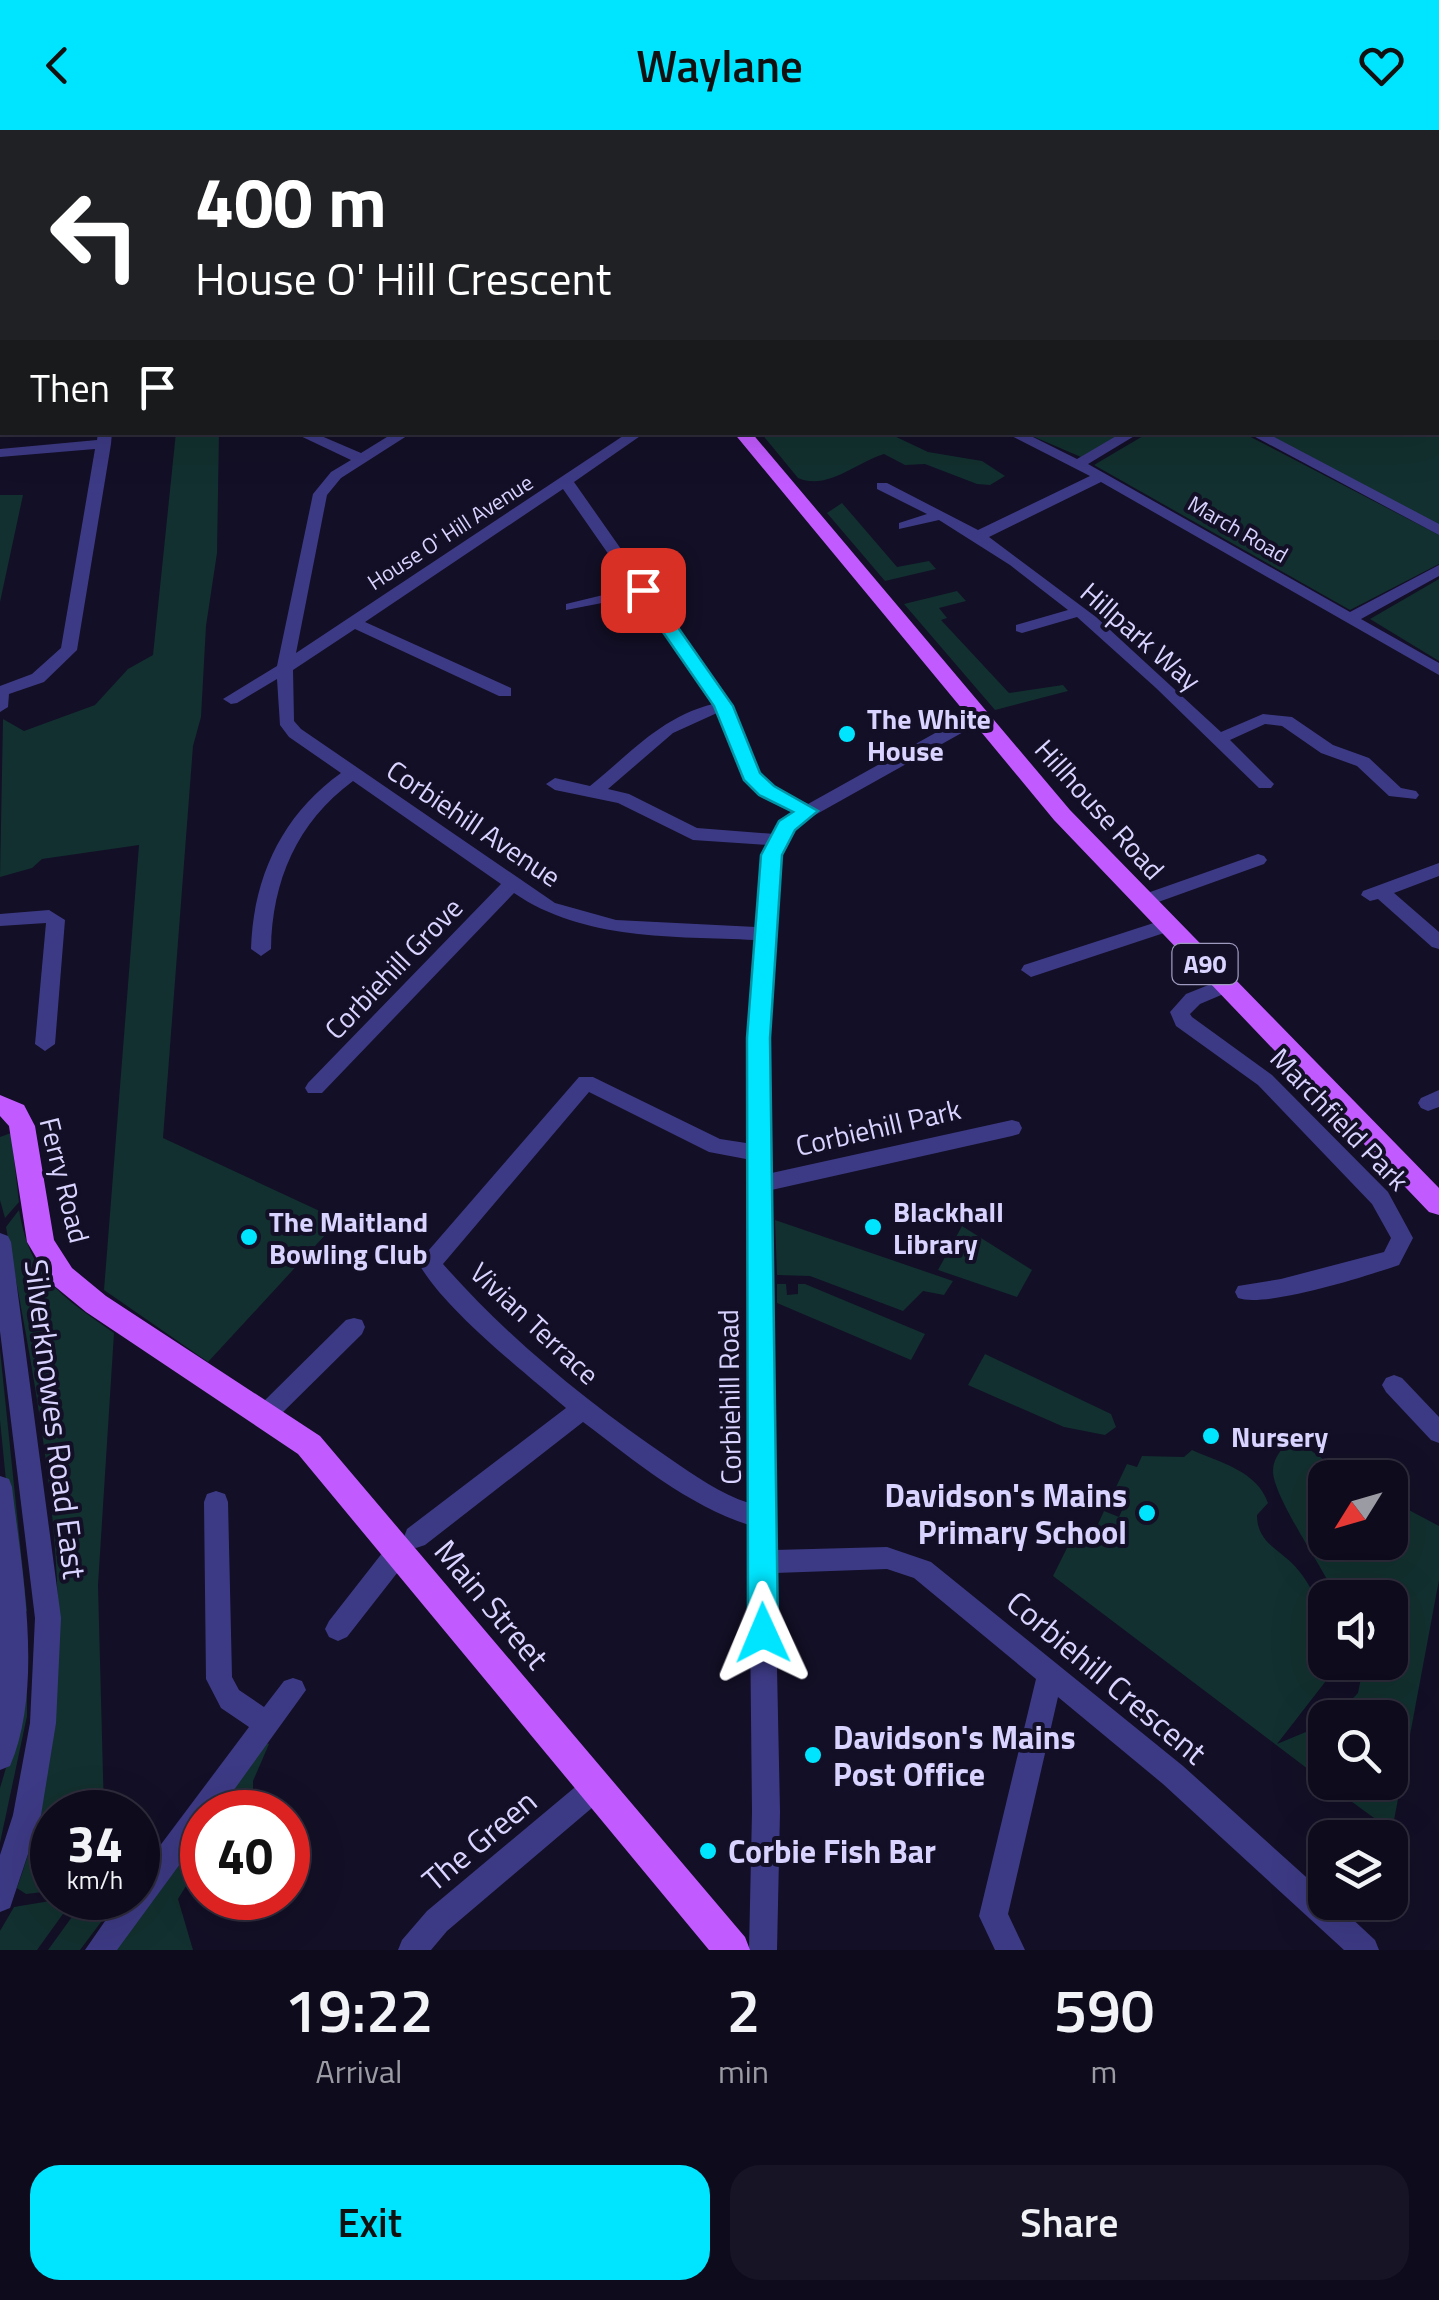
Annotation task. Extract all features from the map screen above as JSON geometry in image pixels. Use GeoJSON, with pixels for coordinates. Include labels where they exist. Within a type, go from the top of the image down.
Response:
{"type":"FeatureCollection","features":[{"type":"Feature","properties":{"kind":"main road","name":"Hillhouse Road"},"geometry":{"type":"LineString","coordinates":[[744,435],[977,716],[1143,901],[1439,1205]]}},
{"type":"Feature","properties":{"kind":"main road","name":"Ferry Road"},"geometry":{"type":"LineString","coordinates":[[0,1104],[15,1112],[22,1126],[36,1222],[46,1251],[62,1276],[96,1304],[160,1345]]}},
{"type":"Feature","properties":{"kind":"main road","name":"Main Street"},"geometry":{"type":"LineString","coordinates":[[160,1345],[314,1450],[408,1544],[596,1788],[732,1950]]}},
{"type":"Feature","properties":{"kind":"street"},"geometry":{"type":"LineString","coordinates":[[306,435],[362,459]]}},
{"type":"Feature","properties":{"kind":"street","name":"Corbiehill Avenue"},"geometry":{"type":"LineString","coordinates":[[401,435],[336,475],[320,494],[285,668],[284,701],[290,728],[510,885],[549,908],[592,922],[765,934]]}},
{"type":"Feature","properties":{"kind":"street","name":"House O' Hill Avenue"},"geometry":{"type":"LineString","coordinates":[[285,668],[636,435]]}},
{"type":"Feature","properties":{"kind":"street","name":"March Road"},"geometry":{"type":"LineString","coordinates":[[1018,435],[1101,476],[1439,670]]}},
{"type":"Feature","properties":{"kind":"street"},"geometry":{"type":"LineString","coordinates":[[1078,464],[1129,435]]}},
{"type":"Feature","properties":{"kind":"street"},"geometry":{"type":"LineString","coordinates":[[1259,435],[1439,530]]}},
{"type":"Feature","properties":{"kind":"street"},"geometry":{"type":"LineString","coordinates":[[0,453],[105,438],[69,650],[38,678],[1,691],[0,707]]}},
{"type":"Feature","properties":{"kind":"street"},"geometry":{"type":"LineString","coordinates":[[978,536],[1101,476]]}},
{"type":"Feature","properties":{"kind":"street"},"geometry":{"type":"LineString","coordinates":[[566,482],[724,706],[754,779],[808,811]]}},
{"type":"Feature","properties":{"kind":"street","name":"Hillpark Way"},"geometry":{"type":"LineString","coordinates":[[882,486],[978,536],[1078,612],[1265,784]]}},
{"type":"Feature","properties":{"kind":"street"},"geometry":{"type":"LineString","coordinates":[[904,526],[939,515]]}},
{"type":"Feature","properties":{"kind":"street"},"geometry":{"type":"LineString","coordinates":[[1349,619],[1439,570]]}},
{"type":"Feature","properties":{"kind":"street"},"geometry":{"type":"LineString","coordinates":[[572,607],[643,590]]}},
{"type":"Feature","properties":{"kind":"street"},"geometry":{"type":"LineString","coordinates":[[1022,628],[1078,612]]}},
{"type":"Feature","properties":{"kind":"street"},"geometry":{"type":"LineString","coordinates":[[354,622],[505,692]]}},
{"type":"Feature","properties":{"kind":"street"},"geometry":{"type":"LineString","coordinates":[[232,699],[285,668]]}},
{"type":"Feature","properties":{"kind":"street"},"geometry":{"type":"LineString","coordinates":[[596,790],[624,769],[662,729],[724,706]]}},
{"type":"Feature","properties":{"kind":"street"},"geometry":{"type":"LineString","coordinates":[[556,784],[596,790],[642,806],[693,834],[777,840],[786,826],[808,811],[977,716]]}},
{"type":"Feature","properties":{"kind":"street"},"geometry":{"type":"LineString","coordinates":[[1218,738],[1263,720],[1286,720],[1327,749],[1364,762],[1395,792],[1410,795]]}},
{"type":"Feature","properties":{"kind":"street"},"geometry":{"type":"LineString","coordinates":[[261,950],[260,912],[276,862],[318,803],[352,773]]}},
{"type":"Feature","properties":{"kind":"street","name":"Corbiehill Road"},"geometry":{"type":"LineString","coordinates":[[764,1950],[756,1153],[765,934],[772,855],[777,840]]}},
{"type":"Feature","properties":{"kind":"street"},"geometry":{"type":"LineString","coordinates":[[1143,901],[1258,860]]}},
{"type":"Feature","properties":{"kind":"street"},"geometry":{"type":"LineString","coordinates":[[1439,869],[1374,894],[1439,942]]}},
{"type":"Feature","properties":{"kind":"street","name":"Corbiehill Grove"},"geometry":{"type":"LineString","coordinates":[[315,1088],[510,885]]}},
{"type":"Feature","properties":{"kind":"street"},"geometry":{"type":"LineString","coordinates":[[49,916],[56,910],[60,896]]}},
{"type":"Feature","properties":{"kind":"street"},"geometry":{"type":"LineString","coordinates":[[0,920],[49,916],[56,920],[45,1044]]}},
{"type":"Feature","properties":{"kind":"street"},"geometry":{"type":"LineString","coordinates":[[1031,970],[1166,925]]}},
{"type":"Feature","properties":{"kind":"street","name":"Marchfield Park"},"geometry":{"type":"LineString","coordinates":[[1226,985],[1187,1003],[1180,1012],[1183,1021],[1265,1080],[1380,1198],[1402,1238],[1391,1258],[1282,1288],[1246,1292]]}},
{"type":"Feature","properties":{"kind":"street","name":"Vivian Terrace"},"geometry":{"type":"LineString","coordinates":[[756,1153],[716,1146],[586,1082],[431,1259],[433,1269],[582,1409],[730,1511],[761,1518]]}},
{"type":"Feature","properties":{"kind":"street","name":"Corbiehill Park"},"geometry":{"type":"LineString","coordinates":[[756,1185],[1012,1128]]}},
{"type":"Feature","properties":{"kind":"street","name":"Silverknowes Road East"},"geometry":{"type":"LineString","coordinates":[[0,1242],[48,1618],[43,1722],[27,1815],[0,1898]]}},
{"type":"Feature","properties":{"kind":"street"},"geometry":{"type":"LineString","coordinates":[[266,1414],[354,1327]]}},
{"type":"Feature","properties":{"kind":"street"},"geometry":{"type":"LineString","coordinates":[[1394,1385],[1439,1433]]}},
{"type":"Feature","properties":{"kind":"street"},"geometry":{"type":"LineString","coordinates":[[338,1629],[408,1544],[582,1409]]}},
{"type":"Feature","properties":{"kind":"street"},"geometry":{"type":"LineString","coordinates":[[0,1491],[12,1639],[0,1757]]}},
{"type":"Feature","properties":{"kind":"street"},"geometry":{"type":"LineString","coordinates":[[216,1502],[219,1680],[230,1699],[268,1725]]}},
{"type":"Feature","properties":{"kind":"street","name":"Corbiehill Crescent"},"geometry":{"type":"LineString","coordinates":[[762,1562],[887,1558],[908,1562],[1173,1775],[1366,1950]]}},
{"type":"Feature","properties":{"kind":"street"},"geometry":{"type":"LineString","coordinates":[[1010,1950],[992,1916],[1050,1676]]}},
{"type":"Feature","properties":{"kind":"street"},"geometry":{"type":"LineString","coordinates":[[99,1950],[292,1690]]}},
{"type":"Feature","properties":{"kind":"street","name":"The Green"},"geometry":{"type":"LineString","coordinates":[[412,1950],[437,1921],[596,1788]]}},
{"type":"Feature","properties":{"kind":"green space"},"geometry":{"type":"Polygon","coordinates":[[[176,435],[219,435],[217,553],[206,626],[201,717],[193,746],[163,1138],[339,1220],[208,1362],[104,1290],[139,845],[42,859],[32,868],[0,877],[3,719],[24,731],[95,705],[128,669],[153,655],[176,435]]]}},
{"type":"Feature","properties":{"kind":"green space"},"geometry":{"type":"Polygon","coordinates":[[[763,435],[892,435],[928,452],[982,461],[1005,476],[990,485],[977,484],[925,464],[905,465],[884,454],[831,478],[798,478],[763,435]]]}},
{"type":"Feature","properties":{"kind":"green space"},"geometry":{"type":"Polygon","coordinates":[[[1030,435],[1120,435],[1081,457],[1030,435]]]}},
{"type":"Feature","properties":{"kind":"green space"},"geometry":{"type":"Polygon","coordinates":[[[1145,435],[1247,435],[1439,535],[1439,564],[1350,610],[1094,465],[1145,435]]]}},
{"type":"Feature","properties":{"kind":"green space"},"geometry":{"type":"Polygon","coordinates":[[[1267,435],[1439,435],[1439,525],[1267,435]]]}},
{"type":"Feature","properties":{"kind":"green space"},"geometry":{"type":"Polygon","coordinates":[[[0,495],[23,495],[0,602],[0,495]]]}},
{"type":"Feature","properties":{"kind":"green space"},"geometry":{"type":"Polygon","coordinates":[[[842,503],[897,567],[929,561],[936,569],[885,581],[827,513],[842,503]]]}},
{"type":"Feature","properties":{"kind":"green space"},"geometry":{"type":"Polygon","coordinates":[[[1439,579],[1439,661],[1370,619],[1439,579]]]}},
{"type":"Feature","properties":{"kind":"green space"},"geometry":{"type":"Polygon","coordinates":[[[957,591],[966,601],[939,608],[947,618],[941,620],[1009,693],[1063,685],[1068,691],[995,710],[904,604],[957,591]]]}},
{"type":"Feature","properties":{"kind":"green space"},"geometry":{"type":"Polygon","coordinates":[[[11,1133],[19,1202],[5,1218],[0,1200],[0,1137],[11,1133]]]}},
{"type":"Feature","properties":{"kind":"green space"},"geometry":{"type":"Polygon","coordinates":[[[19,1210],[24,1233],[40,1269],[78,1308],[114,1333],[98,1585],[103,1790],[43,1790],[54,1725],[56,1559],[36,1392],[6,1227],[19,1210]]]}},
{"type":"Feature","properties":{"kind":"green space"},"geometry":{"type":"Polygon","coordinates":[[[775,1220],[953,1281],[944,1295],[923,1291],[903,1311],[810,1276],[777,1275],[775,1220]]]}},
{"type":"Feature","properties":{"kind":"green space"},"geometry":{"type":"Polygon","coordinates":[[[962,1226],[1032,1270],[1017,1297],[938,1270],[962,1226]]]}},
{"type":"Feature","properties":{"kind":"green space"},"geometry":{"type":"Polygon","coordinates":[[[777,1284],[786,1284],[787,1295],[798,1294],[798,1284],[805,1284],[925,1334],[911,1360],[777,1303],[777,1284]]]}},
{"type":"Feature","properties":{"kind":"green space"},"geometry":{"type":"Polygon","coordinates":[[[0,1350],[27,1611],[19,1613],[0,1420],[0,1350]]]}},
{"type":"Feature","properties":{"kind":"green space"},"geometry":{"type":"Polygon","coordinates":[[[985,1354],[1111,1414],[1116,1427],[1105,1435],[1064,1427],[968,1385],[985,1354]]]}},
{"type":"Feature","properties":{"kind":"green space"},"geometry":{"type":"Polygon","coordinates":[[[1292,1437],[1324,1460],[1308,1460],[1308,1546],[1275,1482],[1273,1471],[1279,1453],[1292,1437]]]}},
{"type":"Feature","properties":{"kind":"green space"},"geometry":{"type":"Polygon","coordinates":[[[1192,1450],[1237,1469],[1256,1483],[1268,1503],[1257,1515],[1261,1533],[1308,1585],[1308,1680],[1327,1680],[1277,1744],[1308,1731],[1308,1769],[1053,1576],[1078,1526],[1094,1533],[1104,1511],[1119,1517],[1123,1508],[1109,1502],[1127,1464],[1137,1467],[1142,1456],[1184,1457],[1192,1450]]]}},
{"type":"Feature","properties":{"kind":"green space"},"geometry":{"type":"Polygon","coordinates":[[[1408,1510],[1439,1526],[1439,1580],[1408,1746],[1408,1700],[1351,1700],[1358,1693],[1361,1680],[1408,1680],[1408,1580],[1327,1580],[1316,1560],[1408,1560],[1408,1510]]]}},
{"type":"Feature","properties":{"kind":"green space"},"geometry":{"type":"Polygon","coordinates":[[[27,1620],[27,1716],[0,1843],[0,1788],[14,1741],[19,1623],[27,1620]]]}},
{"type":"Feature","properties":{"kind":"green space"},"geometry":{"type":"Polygon","coordinates":[[[265,1743],[269,1744],[253,1790],[230,1790],[265,1743]]]}},
{"type":"Feature","properties":{"kind":"green space"},"geometry":{"type":"Polygon","coordinates":[[[1349,1800],[1398,1800],[1394,1820],[1377,1820],[1349,1800]]]}},
{"type":"Feature","properties":{"kind":"green space"},"geometry":{"type":"Polygon","coordinates":[[[30,1842],[30,1894],[17,1888],[30,1842]]]}},
{"type":"Feature","properties":{"kind":"green space"},"geometry":{"type":"Polygon","coordinates":[[[180,1857],[180,1920],[184,1920],[193,1950],[113,1950],[135,1920],[160,1920],[160,1885],[180,1857]]]}},
{"type":"Feature","properties":{"kind":"green space"},"geometry":{"type":"Polygon","coordinates":[[[30,1904],[30,1920],[59,1920],[37,1950],[0,1950],[0,1931],[14,1907],[30,1904]]]}},
{"type":"Feature","properties":{"kind":"green space"},"geometry":{"type":"Polygon","coordinates":[[[70,1920],[102,1920],[80,1950],[48,1950],[70,1920]]]}},
{"type":"Feature","properties":{"kind":"place","name":"The White House"},"geometry":{"type":"Point","coordinates":[847,734]}},
{"type":"Feature","properties":{"kind":"place","name":"Blackhall Library"},"geometry":{"type":"Point","coordinates":[873,1227]}},
{"type":"Feature","properties":{"kind":"place","name":"The Maitland Bowling Club"},"geometry":{"type":"Point","coordinates":[249,1237]}},
{"type":"Feature","properties":{"kind":"place","name":"Nursery"},"geometry":{"type":"Point","coordinates":[1211,1436]}},
{"type":"Feature","properties":{"kind":"place","name":"Davidson's Mains Primary School"},"geometry":{"type":"Point","coordinates":[1147,1513]}},
{"type":"Feature","properties":{"kind":"place","name":"Davidson's Mains Post Office"},"geometry":{"type":"Point","coordinates":[813,1755]}},
{"type":"Feature","properties":{"kind":"place","name":"Corbie Fish Bar"},"geometry":{"type":"Point","coordinates":[708,1851]}},
{"type":"Feature","properties":{"kind":"route"},"geometry":{"type":"LineString","coordinates":[[643,590],[724,706],[751,775],[766,791],[808,811],[786,826],[772,855],[758,1038],[756,1222],[763,1633]]}}]}
